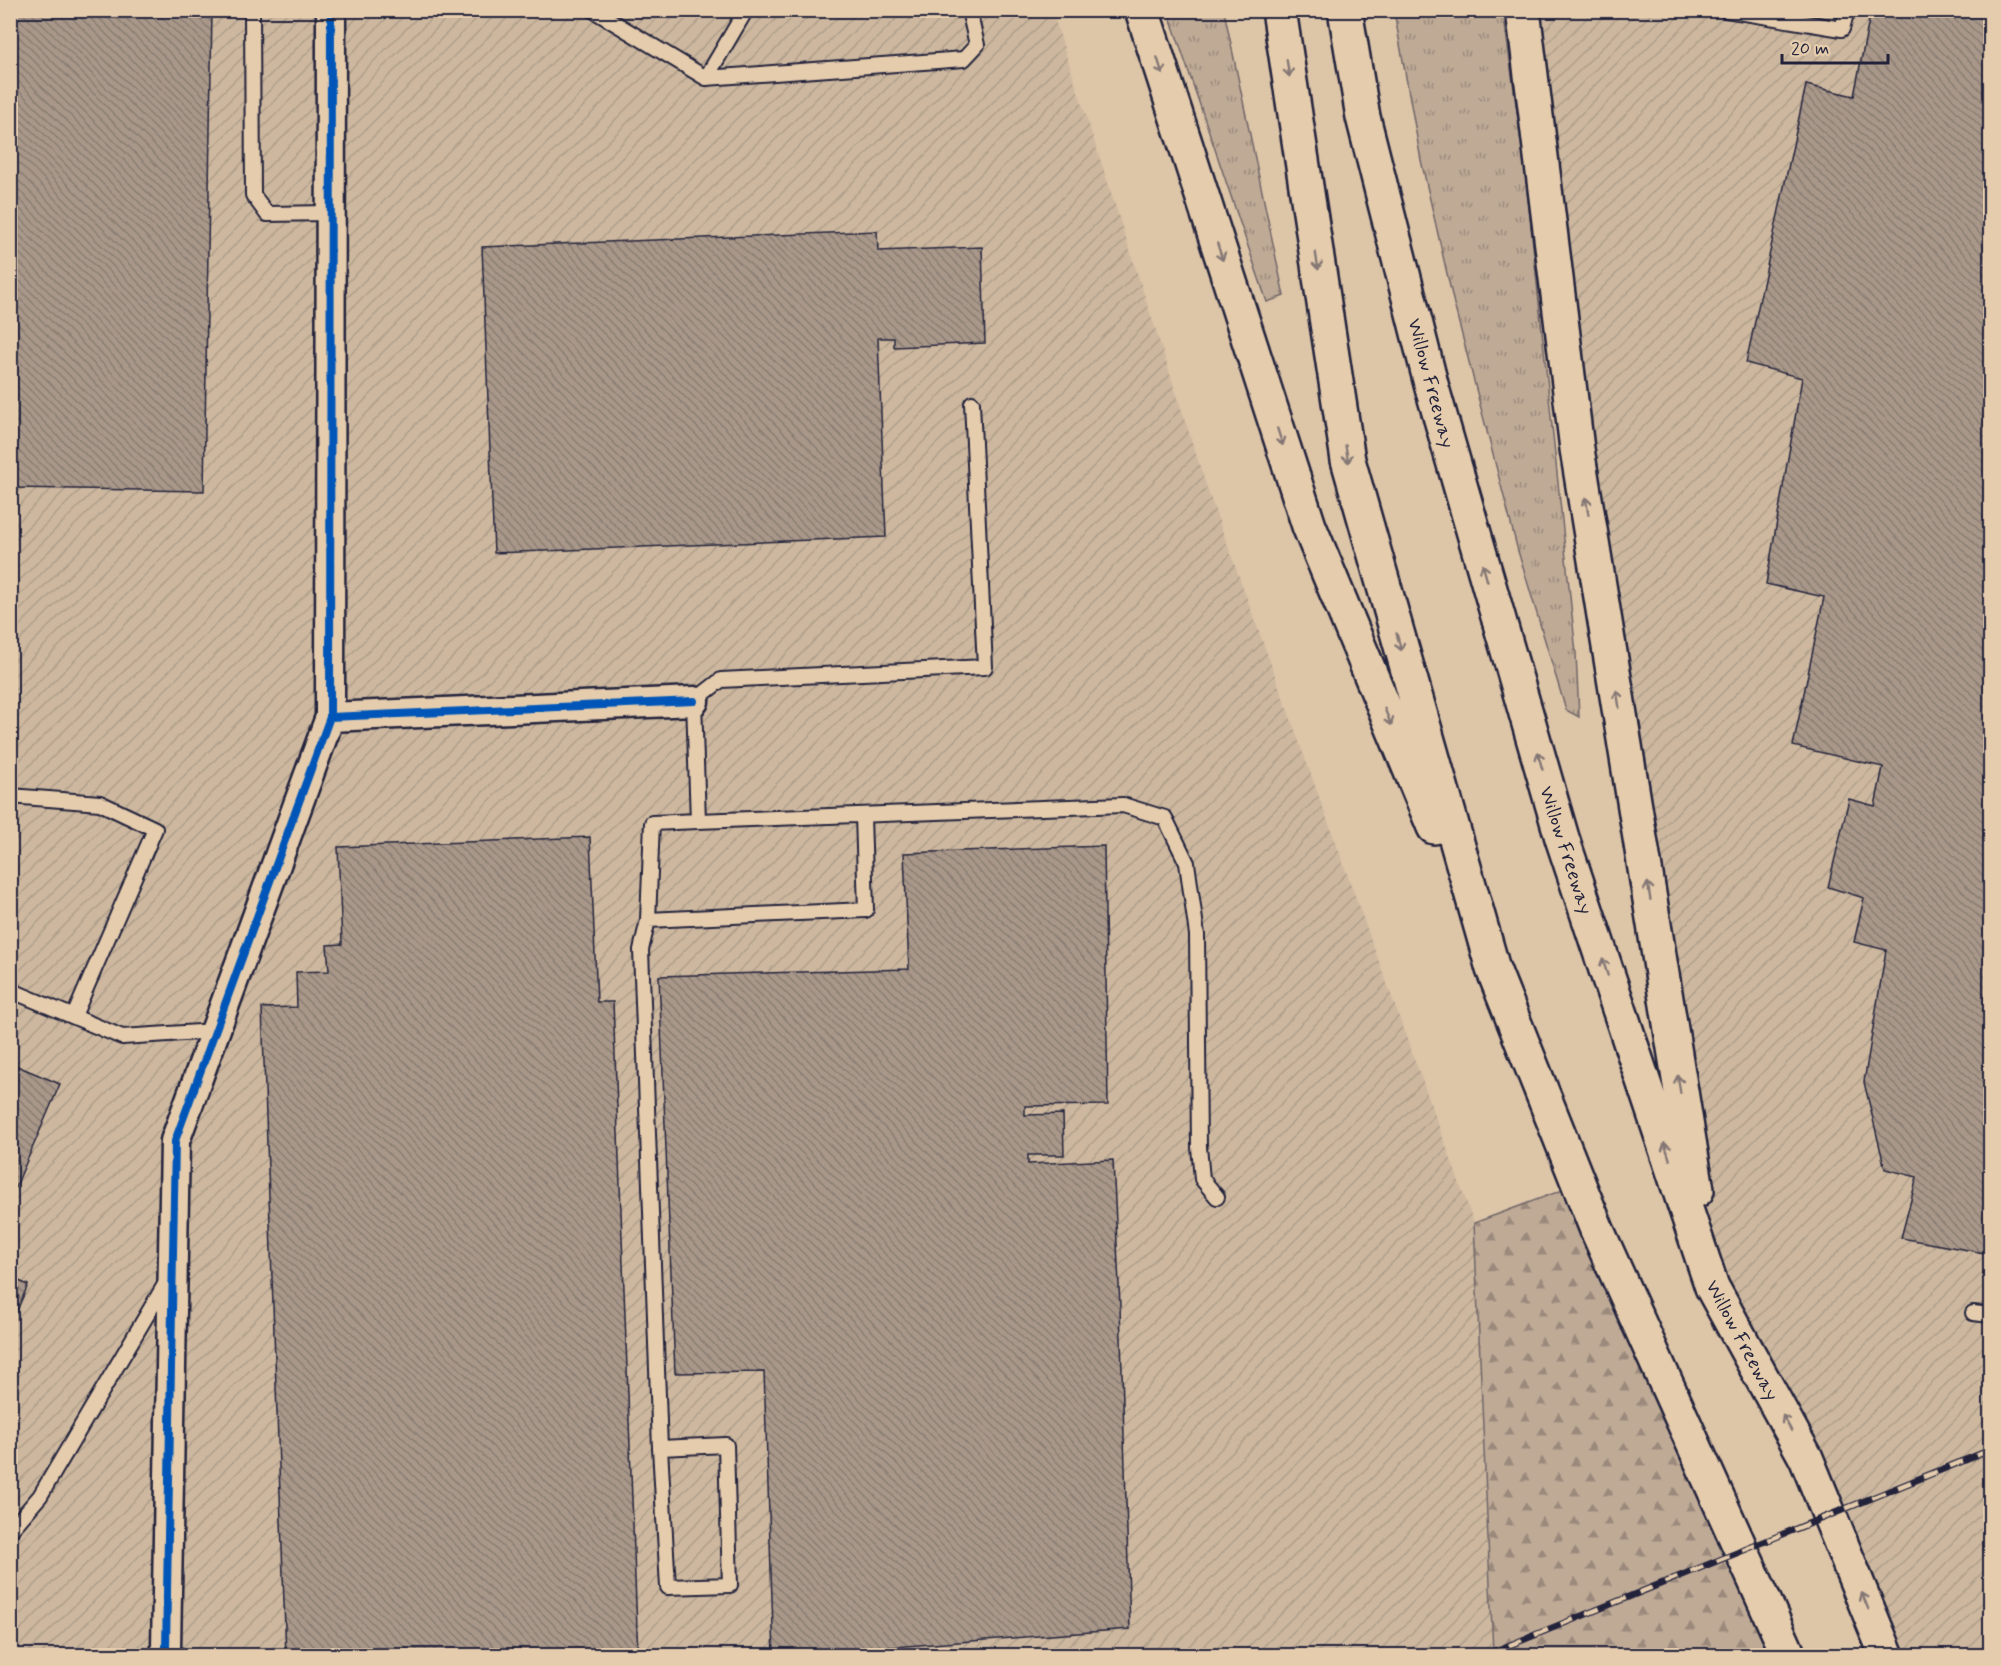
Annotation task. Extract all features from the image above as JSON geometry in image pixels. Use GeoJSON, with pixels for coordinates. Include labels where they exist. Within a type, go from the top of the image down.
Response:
{"type":"FeatureCollection","features":[{"type":"Feature","properties":{"kind":"highway"},"geometry":{"type":"LineString","coordinates":[[1142,10],[1309,526],[1493,969],[1597,1230],[1789,1656]]}},
{"type":"Feature","properties":{"kind":"highway"},"geometry":{"type":"LineString","coordinates":[[1279,10],[1348,460],[1493,969]]}},
{"type":"Feature","properties":{"kind":"highway","name":"Willow Freeway"},"geometry":{"type":"LineString","coordinates":[[1346,10],[1363,117],[1432,388],[1562,838],[1712,1287],[1806,1458],[1887,1656]]}},
{"type":"Feature","properties":{"kind":"highway"},"geometry":{"type":"LineString","coordinates":[[1523,10],[1577,449],[1712,1287]]}},
{"type":"Feature","properties":{"kind":"street"},"geometry":{"type":"LineString","coordinates":[[166,1649],[175,1141],[330,717],[331,10]]}},
{"type":"Feature","properties":{"kind":"street"},"geometry":{"type":"LineString","coordinates":[[330,717],[694,701]]}},
{"type":"Feature","properties":{"kind":"lane"},"geometry":{"type":"LineString","coordinates":[[252,10],[253,195],[267,214],[330,213]]}},
{"type":"Feature","properties":{"kind":"lane"},"geometry":{"type":"LineString","coordinates":[[592,10],[706,78],[964,59],[977,45],[969,10]]}},
{"type":"Feature","properties":{"kind":"lane"},"geometry":{"type":"LineString","coordinates":[[706,78],[746,10]]}},
{"type":"Feature","properties":{"kind":"lane"},"geometry":{"type":"LineString","coordinates":[[1726,10],[1842,29],[1847,10]]}},
{"type":"Feature","properties":{"kind":"lane"},"geometry":{"type":"LineString","coordinates":[[698,821],[694,701],[721,680],[985,667],[972,403]]}},
{"type":"Feature","properties":{"kind":"lane"},"geometry":{"type":"LineString","coordinates":[[10,796],[100,803],[155,829],[74,1016]]}},
{"type":"Feature","properties":{"kind":"lane"},"geometry":{"type":"LineString","coordinates":[[660,1448],[726,1445],[730,1585],[668,1587],[660,1448],[641,950],[648,920],[652,823],[1123,805],[1165,818],[1187,863],[1189,873],[1197,935],[1199,1147],[1202,1179],[1217,1197]]}},
{"type":"Feature","properties":{"kind":"lane"},"geometry":{"type":"LineString","coordinates":[[648,920],[866,910],[863,816]]}},
{"type":"Feature","properties":{"kind":"lane"},"geometry":{"type":"LineString","coordinates":[[10,990],[122,1037],[215,1031]]}},
{"type":"Feature","properties":{"kind":"lane"},"geometry":{"type":"LineString","coordinates":[[10,1531],[40,1496],[172,1272]]}},
{"type":"Feature","properties":{"kind":"lane"},"geometry":{"type":"LineString","coordinates":[[1973,1313],[1990,1315]]}},
{"type":"Feature","properties":{"kind":"shaded area"},"geometry":{"type":"Polygon","coordinates":[[[11,11],[1052,11],[1209,494],[1474,1223],[1493,1651],[1496,1655],[11,1656],[11,11]]]}},
{"type":"Feature","properties":{"kind":"shaded area"},"geometry":{"type":"Polygon","coordinates":[[[1523,11],[1990,11],[1990,1655],[1887,1655],[1712,1287],[1523,11]]]}},
{"type":"Feature","properties":{"kind":"green space"},"geometry":{"type":"Polygon","coordinates":[[[1168,11],[1224,11],[1284,296],[1267,302],[1168,11]]]}},
{"type":"Feature","properties":{"kind":"green space"},"geometry":{"type":"Polygon","coordinates":[[[1394,11],[1503,11],[1525,170],[1576,653],[1579,717],[1566,710],[1518,551],[1454,304],[1421,160],[1394,11]]]}},
{"type":"Feature","properties":{"kind":"green space"},"geometry":{"type":"Polygon","coordinates":[[[1579,1184],[1789,1655],[1496,1655],[1493,1652],[1474,1223],[1579,1184]]]}},
{"type":"Feature","properties":{"kind":"building"},"geometry":{"type":"Polygon","coordinates":[[[10,10],[212,10],[204,491],[10,488],[10,10]]]}},
{"type":"Feature","properties":{"kind":"building"},"geometry":{"type":"Polygon","coordinates":[[[1871,10],[1990,10],[1990,1254],[1901,1238],[1917,1177],[1885,1169],[1864,1082],[1886,950],[1854,942],[1864,898],[1828,887],[1849,799],[1875,806],[1883,767],[1793,746],[1824,597],[1766,584],[1802,378],[1746,363],[1806,85],[1854,96],[1871,10]]]}},
{"type":"Feature","properties":{"kind":"building"},"geometry":{"type":"Polygon","coordinates":[[[877,231],[878,251],[982,247],[985,343],[894,347],[894,338],[878,338],[886,537],[494,553],[482,247],[877,231]]]}},
{"type":"Feature","properties":{"kind":"building"},"geometry":{"type":"Polygon","coordinates":[[[590,837],[597,1002],[613,1002],[638,1656],[286,1656],[262,1008],[297,1007],[296,972],[329,971],[327,945],[342,944],[338,847],[590,837]]]}},
{"type":"Feature","properties":{"kind":"building"},"geometry":{"type":"Polygon","coordinates":[[[1104,846],[1108,1105],[1025,1106],[1025,1115],[1063,1114],[1064,1155],[1028,1155],[1028,1164],[1113,1160],[1130,1629],[774,1656],[764,1372],[675,1373],[659,976],[909,969],[904,853],[1104,846]]]}},
{"type":"Feature","properties":{"kind":"building"},"geometry":{"type":"Polygon","coordinates":[[[10,1063],[60,1084],[10,1200],[10,1063]]]}},
{"type":"Feature","properties":{"kind":"building"},"geometry":{"type":"Polygon","coordinates":[[[10,1277],[28,1285],[10,1327],[10,1277]]]}},
{"type":"Feature","properties":{"kind":"railway"},"geometry":{"type":"LineString","coordinates":[[1483,1656],[1990,1450]]}},
{"type":"Feature","properties":{"kind":"cycle path"},"geometry":{"type":"LineString","coordinates":[[330,717],[331,10]]}},
{"type":"Feature","properties":{"kind":"cycle path"},"geometry":{"type":"LineString","coordinates":[[166,1649],[175,1141],[330,717],[694,701]]}}]}
